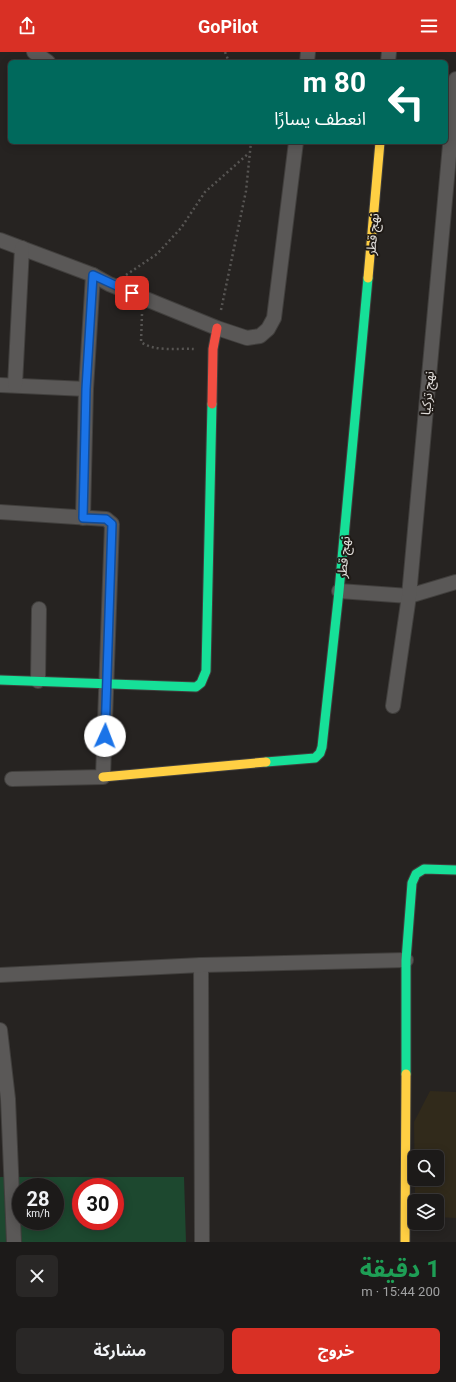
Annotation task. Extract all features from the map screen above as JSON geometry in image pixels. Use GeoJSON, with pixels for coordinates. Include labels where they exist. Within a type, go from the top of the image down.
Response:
{"type":"FeatureCollection","features":[{"type":"Feature","properties":{"kind":"street"},"geometry":{"type":"LineString","coordinates":[[34,52],[45,60]]}},
{"type":"Feature","properties":{"kind":"street","name":"نهج تركيا"},"geometry":{"type":"LineString","coordinates":[[392,706],[408,596],[456,79]]}},
{"type":"Feature","properties":{"kind":"street"},"geometry":{"type":"LineString","coordinates":[[0,240],[93,275],[110,284],[217,328],[247,338],[260,336],[268,329],[274,318],[296,144]]}},
{"type":"Feature","properties":{"kind":"street","name":"نهج قطر"},"geometry":{"type":"LineString","coordinates":[[103,777],[314,758],[320,753],[322,747],[340,591],[380,144]]}},
{"type":"Feature","properties":{"kind":"street"},"geometry":{"type":"LineString","coordinates":[[15,385],[22,248]]}},
{"type":"Feature","properties":{"kind":"street"},"geometry":{"type":"LineString","coordinates":[[83,518],[86,389],[93,275]]}},
{"type":"Feature","properties":{"kind":"street"},"geometry":{"type":"LineString","coordinates":[[0,680],[106,685],[196,687],[201,683],[206,671],[213,349],[217,328]]}},
{"type":"Feature","properties":{"kind":"street"},"geometry":{"type":"LineString","coordinates":[[0,385],[86,389]]}},
{"type":"Feature","properties":{"kind":"street"},"geometry":{"type":"LineString","coordinates":[[0,512],[106,519],[112,524],[103,777],[12,779]]}},
{"type":"Feature","properties":{"kind":"street"},"geometry":{"type":"LineString","coordinates":[[340,591],[408,596],[456,582]]}},
{"type":"Feature","properties":{"kind":"street"},"geometry":{"type":"LineString","coordinates":[[38,681],[40,609]]}},
{"type":"Feature","properties":{"kind":"street"},"geometry":{"type":"LineString","coordinates":[[405,1242],[406,960],[412,883],[416,874],[424,869],[456,870]]}},
{"type":"Feature","properties":{"kind":"street"},"geometry":{"type":"LineString","coordinates":[[0,975],[200,965],[406,960]]}},
{"type":"Feature","properties":{"kind":"street"},"geometry":{"type":"LineString","coordinates":[[200,965],[202,1242]]}},
{"type":"Feature","properties":{"kind":"street"},"geometry":{"type":"LineString","coordinates":[[0,1030],[8,1100],[14,1242]]}},
{"type":"Feature","properties":{"kind":"path"},"geometry":{"type":"LineString","coordinates":[[217,328],[246,191],[251,144]]}},
{"type":"Feature","properties":{"kind":"path"},"geometry":{"type":"LineString","coordinates":[[110,284],[157,254],[181,228],[205,192],[249,152]]}},
{"type":"Feature","properties":{"kind":"path"},"geometry":{"type":"LineString","coordinates":[[142,297],[141,342],[145,345],[152,347],[213,349]]}},
{"type":"Feature","properties":{"kind":"shaded area"},"geometry":{"type":"Polygon","coordinates":[[[430,1091],[456,1092],[456,1218],[444,1217],[444,1194],[415,1194],[415,1186],[444,1186],[444,1150],[414,1150],[414,1122],[430,1091]]]}},
{"type":"Feature","properties":{"kind":"green space"},"geometry":{"type":"Polygon","coordinates":[[[0,1177],[184,1177],[186,1242],[0,1242],[0,1177]]]}},
{"type":"Feature","properties":{"kind":"traffic: fast"},"geometry":{"type":"LineString","coordinates":[[266,762],[315,758],[320,753],[322,747],[339,591],[368,278]]}},
{"type":"Feature","properties":{"kind":"traffic: fast"},"geometry":{"type":"LineString","coordinates":[[0,680],[196,687],[201,683],[206,671],[212,404]]}},
{"type":"Feature","properties":{"kind":"traffic: fast"},"geometry":{"type":"LineString","coordinates":[[406,1074],[406,960],[412,883],[416,874],[424,869],[456,870]]}},
{"type":"Feature","properties":{"kind":"traffic: slow"},"geometry":{"type":"LineString","coordinates":[[368,278],[380,144]]}},
{"type":"Feature","properties":{"kind":"traffic: slow"},"geometry":{"type":"LineString","coordinates":[[103,777],[266,762]]}},
{"type":"Feature","properties":{"kind":"traffic: slow"},"geometry":{"type":"LineString","coordinates":[[405,1242],[406,1074]]}},
{"type":"Feature","properties":{"kind":"traffic: jam"},"geometry":{"type":"LineString","coordinates":[[212,404],[213,349],[217,328]]}},
{"type":"Feature","properties":{"kind":"route"},"geometry":{"type":"LineString","coordinates":[[105,736],[112,524],[106,519],[83,518],[86,389],[93,275],[132,293]]}}]}
